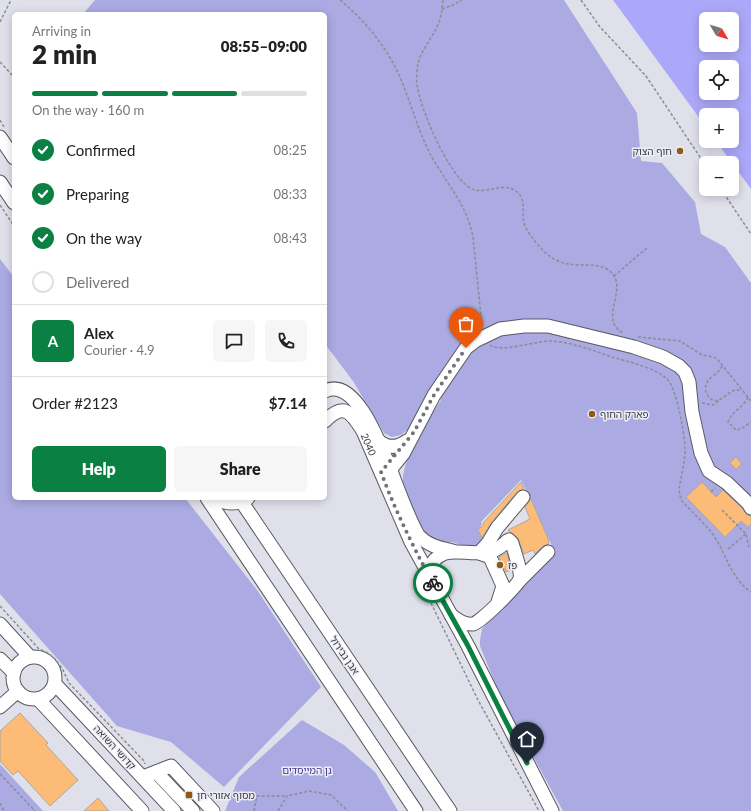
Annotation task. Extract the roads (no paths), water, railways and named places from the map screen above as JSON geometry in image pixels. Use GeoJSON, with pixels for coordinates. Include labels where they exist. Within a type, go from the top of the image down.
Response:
{"type":"FeatureCollection","features":[{"type":"Feature","properties":{"kind":"street"},"geometry":{"type":"LineString","coordinates":[[0,137],[12,155]]}},
{"type":"Feature","properties":{"kind":"street"},"geometry":{"type":"LineString","coordinates":[[0,182],[12,200]]}},
{"type":"Feature","properties":{"kind":"street"},"geometry":{"type":"LineString","coordinates":[[386,468],[410,436],[434,395],[466,348],[483,337],[500,329],[524,326],[548,326],[634,347],[663,357],[679,366],[685,372],[689,382],[692,412],[701,452],[709,471],[723,479],[750,504]]}},
{"type":"Feature","properties":{"kind":"street","name":"2040"},"geometry":{"type":"LineString","coordinates":[[327,391],[337,389],[352,399],[363,412],[378,440],[386,468],[392,499],[427,572],[468,646],[552,811]]}},
{"type":"Feature","properties":{"kind":"street","name":"2040"},"geometry":{"type":"LineString","coordinates":[[327,420],[335,412],[341,410],[350,414],[358,423],[386,468],[418,536],[431,545],[453,551]]}},
{"type":"Feature","properties":{"kind":"street"},"geometry":{"type":"LineString","coordinates":[[378,440],[386,446],[395,447],[410,436]]}},
{"type":"Feature","properties":{"kind":"street"},"geometry":{"type":"LineString","coordinates":[[479,553],[488,543],[497,528],[523,497]]}},
{"type":"Feature","properties":{"kind":"street"},"geometry":{"type":"LineString","coordinates":[[208,500],[416,811]]}},
{"type":"Feature","properties":{"kind":"street"},"geometry":{"type":"LineString","coordinates":[[219,500],[235,504],[241,500]]}},
{"type":"Feature","properties":{"kind":"street","name":"אבן גבירול"},"geometry":{"type":"LineString","coordinates":[[244,500],[450,811]]}},
{"type":"Feature","properties":{"kind":"street"},"geometry":{"type":"LineString","coordinates":[[427,572],[435,559],[444,553],[453,551],[479,553],[491,551],[499,548],[507,541],[510,541],[512,543],[520,574],[519,581]]}},
{"type":"Feature","properties":{"kind":"street"},"geometry":{"type":"LineString","coordinates":[[449,612],[458,620],[468,624],[472,624],[480,620],[498,604],[548,552]]}},
{"type":"Feature","properties":{"kind":"street"},"geometry":{"type":"LineString","coordinates":[[479,553],[490,557],[503,586],[498,604]]}},
{"type":"Feature","properties":{"kind":"street"},"geometry":{"type":"LineString","coordinates":[[0,624],[30,657]]}},
{"type":"Feature","properties":{"kind":"street"},"geometry":{"type":"LineString","coordinates":[[38,656],[50,663],[56,676],[55,684],[49,694],[38,698],[27,698],[18,691],[15,686],[14,673],[19,663],[30,657],[38,656]]}},
{"type":"Feature","properties":{"kind":"street"},"geometry":{"type":"LineString","coordinates":[[0,659],[14,673]]}},
{"type":"Feature","properties":{"kind":"street","name":"קדושי השואה"},"geometry":{"type":"LineString","coordinates":[[55,684],[150,774],[174,811]]}},
{"type":"Feature","properties":{"kind":"street"},"geometry":{"type":"LineString","coordinates":[[0,707],[18,691]]}},
{"type":"Feature","properties":{"kind":"street"},"geometry":{"type":"LineString","coordinates":[[38,698],[142,811]]}},
{"type":"Feature","properties":{"kind":"street"},"geometry":{"type":"LineString","coordinates":[[193,811],[150,774],[171,766],[213,811]]}},
{"type":"Feature","properties":{"kind":"place","name":"חוף הצוק"},"geometry":{"type":"Point","coordinates":[680,151]}},
{"type":"Feature","properties":{"kind":"place","name":"פארק החוף"},"geometry":{"type":"Point","coordinates":[592,414]}},
{"type":"Feature","properties":{"kind":"place","name":"פז"},"geometry":{"type":"Point","coordinates":[500,565]}},
{"type":"Feature","properties":{"kind":"place","name":"מסוף אזורי חן"},"geometry":{"type":"Point","coordinates":[189,795]}},
{"type":"Feature","properties":{"kind":"park label","name":"גן המייסדים"},"geometry":{"type":"Point","coordinates":[307,770]}}]}
